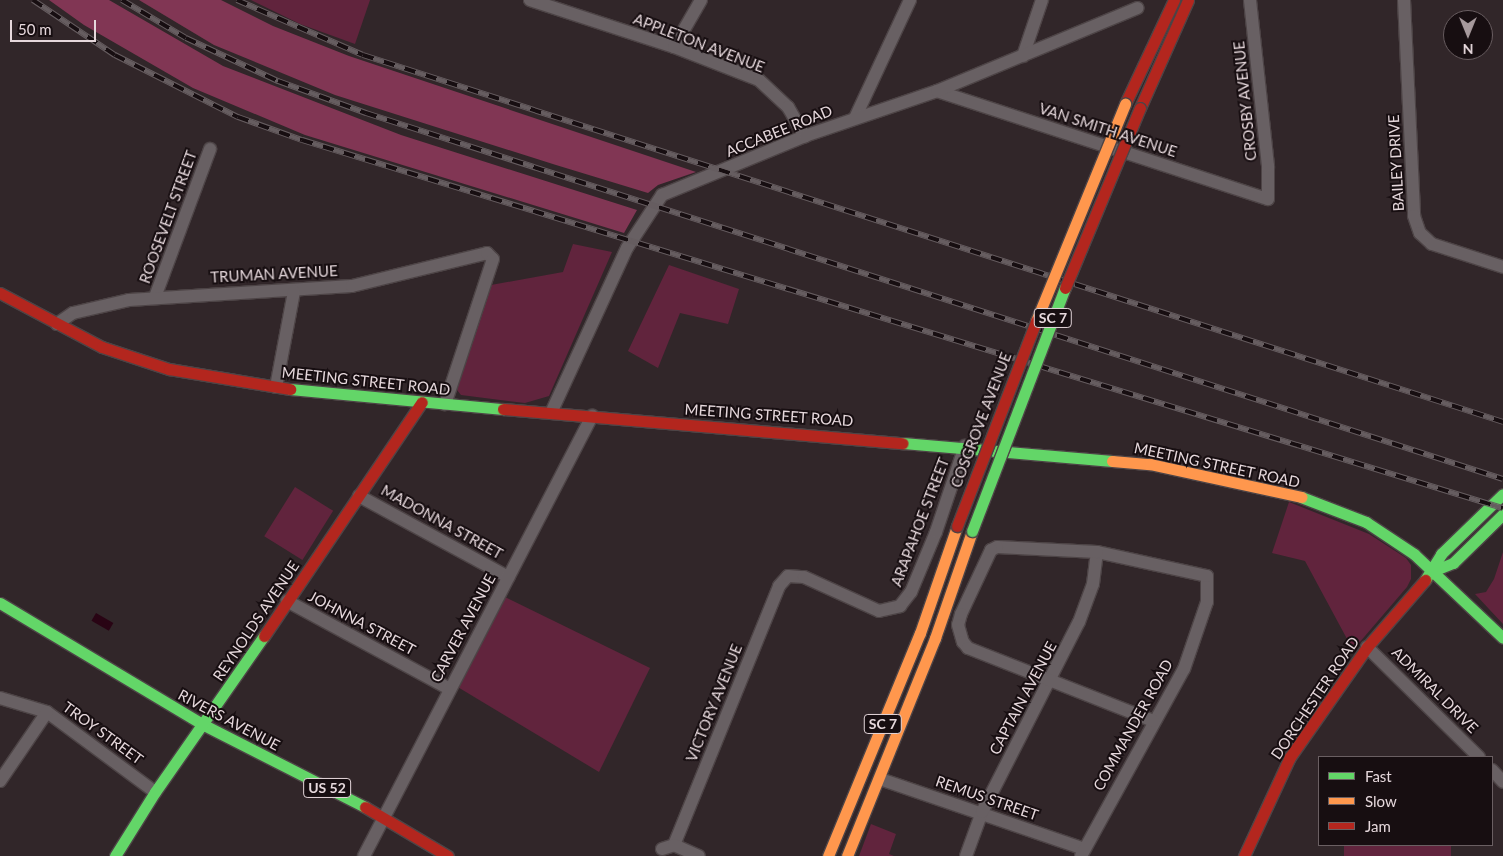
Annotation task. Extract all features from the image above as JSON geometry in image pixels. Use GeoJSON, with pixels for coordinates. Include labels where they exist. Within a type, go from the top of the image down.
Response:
{"type":"FeatureCollection","features":[{"type":"Feature","properties":{"kind":"main road","name":"COSGROVE AVENUE"},"geometry":{"type":"LineString","coordinates":[[828,856],[920,633],[957,526],[1012,378],[1125,104],[1174,0]]}},
{"type":"Feature","properties":{"kind":"main road","name":"COSGROVE AVENUE"},"geometry":{"type":"LineString","coordinates":[[847,856],[880,778],[972,530],[1073,269],[1140,108],[1188,0]]}},
{"type":"Feature","properties":{"kind":"main road","name":"MEETING STREET ROAD"},"geometry":{"type":"LineString","coordinates":[[0,293],[102,347],[169,370],[276,387],[422,402],[965,446],[1150,464],[1290,493],[1366,522],[1433,571],[1503,638]]}},
{"type":"Feature","properties":{"kind":"main road","name":"REYNOLDS AVENUE"},"geometry":{"type":"LineString","coordinates":[[119,855],[155,792],[204,725],[422,402]]}},
{"type":"Feature","properties":{"kind":"main road","name":"DORCHESTER ROAD"},"geometry":{"type":"LineString","coordinates":[[1244,856],[1290,757],[1368,647],[1433,571],[1441,554],[1503,494]]}},
{"type":"Feature","properties":{"kind":"main road","name":"DORCHESTER ROAD"},"geometry":{"type":"LineString","coordinates":[[1433,571],[1453,563],[1503,514]]}},
{"type":"Feature","properties":{"kind":"main road","name":"RIVERS AVENUE"},"geometry":{"type":"LineString","coordinates":[[0,603],[204,725],[384,817],[448,856]]}},
{"type":"Feature","properties":{"kind":"street","name":"APPLETON AVENUE"},"geometry":{"type":"LineString","coordinates":[[530,0],[674,47],[759,80],[788,108],[805,136]]}},
{"type":"Feature","properties":{"kind":"street"},"geometry":{"type":"LineString","coordinates":[[674,47],[701,0]]}},
{"type":"Feature","properties":{"kind":"street"},"geometry":{"type":"LineString","coordinates":[[855,118],[910,0]]}},
{"type":"Feature","properties":{"kind":"street"},"geometry":{"type":"LineString","coordinates":[[1023,56],[1042,0]]}},
{"type":"Feature","properties":{"kind":"street","name":"CROSBY AVENUE"},"geometry":{"type":"LineString","coordinates":[[1250,0],[1268,166],[1268,199]]}},
{"type":"Feature","properties":{"kind":"street","name":"BAILEY DRIVE"},"geometry":{"type":"LineString","coordinates":[[1404,0],[1414,216],[1420,233],[1432,244],[1503,267]]}},
{"type":"Feature","properties":{"kind":"street","name":"ACCABEE ROAD"},"geometry":{"type":"LineString","coordinates":[[551,413],[627,248],[652,205],[662,195],[805,136],[937,91],[1137,8]]}},
{"type":"Feature","properties":{"kind":"street","name":"VAN SMITH AVENUE"},"geometry":{"type":"LineString","coordinates":[[937,91],[1268,199]]}},
{"type":"Feature","properties":{"kind":"street","name":"ROOSEVELT STREET"},"geometry":{"type":"LineString","coordinates":[[156,297],[210,149]]}},
{"type":"Feature","properties":{"kind":"street","name":"TRUMAN AVENUE"},"geometry":{"type":"LineString","coordinates":[[57,324],[73,312],[91,307],[156,297],[294,292],[352,286],[487,253],[493,259],[445,404]]}},
{"type":"Feature","properties":{"kind":"street"},"geometry":{"type":"LineString","coordinates":[[276,387],[294,292]]}},
{"type":"Feature","properties":{"kind":"street","name":"CARVER AVENUE"},"geometry":{"type":"LineString","coordinates":[[364,856],[448,688],[592,416]]}},
{"type":"Feature","properties":{"kind":"street","name":"ARAPAHOE STREET"},"geometry":{"type":"LineString","coordinates":[[788,576],[804,577],[879,611],[900,606],[911,592],[936,532],[965,446]]}},
{"type":"Feature","properties":{"kind":"street","name":"MADONNA STREET"},"geometry":{"type":"LineString","coordinates":[[359,496],[508,577]]}},
{"type":"Feature","properties":{"kind":"street"},"geometry":{"type":"LineString","coordinates":[[1098,552],[997,547],[986,555],[961,614],[958,624],[963,642],[968,648],[1051,678],[1153,721]]}},
{"type":"Feature","properties":{"kind":"street","name":"COMMANDER ROAD"},"geometry":{"type":"LineString","coordinates":[[1082,852],[1153,721],[1184,669],[1208,602],[1208,576],[1098,552]]}},
{"type":"Feature","properties":{"kind":"street","name":"CAPTAIN AVENUE"},"geometry":{"type":"LineString","coordinates":[[966,856],[982,812],[1079,622],[1093,584],[1098,552]]}},
{"type":"Feature","properties":{"kind":"street","name":"VICTORY AVENUE"},"geometry":{"type":"LineString","coordinates":[[674,845],[778,586],[788,576]]}},
{"type":"Feature","properties":{"kind":"street","name":"JOHNNA STREET"},"geometry":{"type":"LineString","coordinates":[[287,601],[448,688]]}},
{"type":"Feature","properties":{"kind":"street","name":"ADMIRAL DRIVE"},"geometry":{"type":"LineString","coordinates":[[1368,647],[1478,756]]}},
{"type":"Feature","properties":{"kind":"street","name":"TROY STREET"},"geometry":{"type":"LineString","coordinates":[[0,698],[47,712],[155,792]]}},
{"type":"Feature","properties":{"kind":"street"},"geometry":{"type":"LineString","coordinates":[[0,781],[47,712]]}},
{"type":"Feature","properties":{"kind":"street"},"geometry":{"type":"LineString","coordinates":[[1493,771],[1503,782]]}},
{"type":"Feature","properties":{"kind":"street","name":"REMUS STREET"},"geometry":{"type":"LineString","coordinates":[[880,778],[982,812],[1082,852]]}},
{"type":"Feature","properties":{"kind":"street"},"geometry":{"type":"LineString","coordinates":[[662,849],[674,845],[699,856]]}},
{"type":"Feature","properties":{"kind":"shaded area"},"geometry":{"type":"Polygon","coordinates":[[[49,0],[109,0],[223,66],[401,135],[637,210],[624,233],[305,135],[193,88],[84,25],[49,0]]]}},
{"type":"Feature","properties":{"kind":"shaded area"},"geometry":{"type":"Polygon","coordinates":[[[139,0],[221,0],[273,26],[349,56],[696,172],[658,185],[648,193],[556,165],[335,95],[214,45],[139,0]]]}},
{"type":"Feature","properties":{"kind":"shaded area"},"geometry":{"type":"Polygon","coordinates":[[[251,0],[370,0],[355,44],[300,24],[251,0]]]}},
{"type":"Feature","properties":{"kind":"shaded area"},"geometry":{"type":"Polygon","coordinates":[[[573,244],[612,252],[549,396],[525,403],[461,395],[457,390],[491,285],[563,272],[573,244]]]}},
{"type":"Feature","properties":{"kind":"shaded area"},"geometry":{"type":"Polygon","coordinates":[[[669,265],[739,289],[728,324],[680,313],[658,368],[628,351],[669,265]]]}},
{"type":"Feature","properties":{"kind":"shaded area"},"geometry":{"type":"Polygon","coordinates":[[[295,487],[333,511],[302,560],[264,536],[295,487]]]}},
{"type":"Feature","properties":{"kind":"shaded area"},"geometry":{"type":"Polygon","coordinates":[[[1289,502],[1369,534],[1406,558],[1411,565],[1411,579],[1407,587],[1353,650],[1305,561],[1272,553],[1289,502]]]}},
{"type":"Feature","properties":{"kind":"shaded area"},"geometry":{"type":"Polygon","coordinates":[[[1503,552],[1503,624],[1475,594],[1486,592],[1494,579],[1503,552]]]}},
{"type":"Feature","properties":{"kind":"shaded area"},"geometry":{"type":"Polygon","coordinates":[[[499,594],[650,668],[599,772],[451,683],[499,594]]]}},
{"type":"Feature","properties":{"kind":"shaded area"},"geometry":{"type":"Polygon","coordinates":[[[96,613],[113,623],[109,631],[92,621],[96,613]]]}},
{"type":"Feature","properties":{"kind":"shaded area"},"geometry":{"type":"Polygon","coordinates":[[[871,824],[896,834],[889,854],[894,856],[859,856],[871,824]]]}},
{"type":"Feature","properties":{"kind":"shaded area"},"geometry":{"type":"Polygon","coordinates":[[[1344,846],[1451,846],[1451,856],[1344,856],[1344,846]]]}},
{"type":"Feature","properties":{"kind":"railway"},"geometry":{"type":"LineString","coordinates":[[33,0],[115,55],[238,117],[302,140],[1503,508]]}},
{"type":"Feature","properties":{"kind":"railway"},"geometry":{"type":"LineString","coordinates":[[122,0],[186,38],[278,81],[366,113],[1503,479]]}},
{"type":"Feature","properties":{"kind":"railway"},"geometry":{"type":"LineString","coordinates":[[237,0],[363,55],[1503,422]]}},
{"type":"Feature","properties":{"kind":"traffic: fast"},"geometry":{"type":"LineString","coordinates":[[972,531],[1065,288]]}},
{"type":"Feature","properties":{"kind":"traffic: fast"},"geometry":{"type":"LineString","coordinates":[[290,389],[503,409]]}},
{"type":"Feature","properties":{"kind":"traffic: fast"},"geometry":{"type":"LineString","coordinates":[[903,443],[1112,461]]}},
{"type":"Feature","properties":{"kind":"traffic: fast"},"geometry":{"type":"LineString","coordinates":[[1425,580],[1441,554],[1503,494]]}},
{"type":"Feature","properties":{"kind":"traffic: fast"},"geometry":{"type":"LineString","coordinates":[[1301,497],[1366,522],[1414,554],[1503,638]]}},
{"type":"Feature","properties":{"kind":"traffic: fast"},"geometry":{"type":"LineString","coordinates":[[1433,571],[1453,563],[1503,514]]}},
{"type":"Feature","properties":{"kind":"traffic: fast"},"geometry":{"type":"LineString","coordinates":[[0,603],[204,725],[365,807]]}},
{"type":"Feature","properties":{"kind":"traffic: fast"},"geometry":{"type":"LineString","coordinates":[[115,856],[155,792],[264,636]]}},
{"type":"Feature","properties":{"kind":"traffic: slow"},"geometry":{"type":"LineString","coordinates":[[1036,321],[1125,104]]}},
{"type":"Feature","properties":{"kind":"traffic: slow"},"geometry":{"type":"LineString","coordinates":[[1112,461],[1150,464],[1301,497]]}},
{"type":"Feature","properties":{"kind":"traffic: slow"},"geometry":{"type":"LineString","coordinates":[[828,856],[920,633],[957,526]]}},
{"type":"Feature","properties":{"kind":"traffic: slow"},"geometry":{"type":"LineString","coordinates":[[847,856],[935,638],[972,531]]}},
{"type":"Feature","properties":{"kind":"traffic: jam"},"geometry":{"type":"LineString","coordinates":[[1125,104],[1174,0]]}},
{"type":"Feature","properties":{"kind":"traffic: jam"},"geometry":{"type":"LineString","coordinates":[[1140,108],[1188,0]]}},
{"type":"Feature","properties":{"kind":"traffic: jam"},"geometry":{"type":"LineString","coordinates":[[1065,288],[1140,108]]}},
{"type":"Feature","properties":{"kind":"traffic: jam"},"geometry":{"type":"LineString","coordinates":[[0,293],[102,347],[169,369],[290,389]]}},
{"type":"Feature","properties":{"kind":"traffic: jam"},"geometry":{"type":"LineString","coordinates":[[957,526],[1036,321]]}},
{"type":"Feature","properties":{"kind":"traffic: jam"},"geometry":{"type":"LineString","coordinates":[[264,636],[422,402]]}},
{"type":"Feature","properties":{"kind":"traffic: jam"},"geometry":{"type":"LineString","coordinates":[[503,409],[903,443]]}},
{"type":"Feature","properties":{"kind":"traffic: jam"},"geometry":{"type":"LineString","coordinates":[[1244,856],[1290,757],[1367,647],[1425,580]]}},
{"type":"Feature","properties":{"kind":"traffic: jam"},"geometry":{"type":"LineString","coordinates":[[365,807],[448,856]]}}]}
